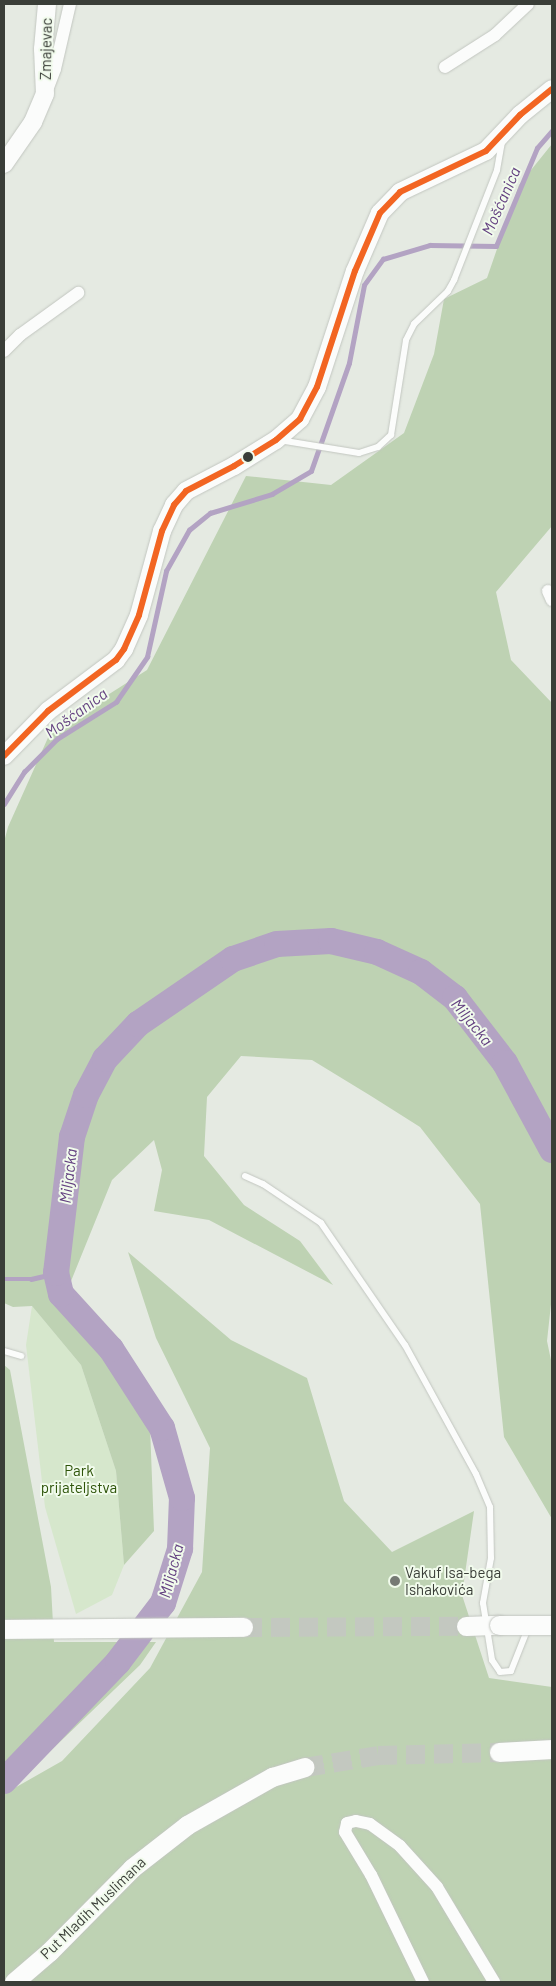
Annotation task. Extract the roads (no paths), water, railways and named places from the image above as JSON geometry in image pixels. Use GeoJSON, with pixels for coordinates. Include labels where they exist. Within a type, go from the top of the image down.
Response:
{"type":"FeatureCollection","features":[{"type":"Feature","properties":{"kind":"main road","name":"Zmajevac"},"geometry":{"type":"LineString","coordinates":[[45,94],[43,49],[47,4]]}},
{"type":"Feature","properties":{"kind":"main road"},"geometry":{"type":"LineString","coordinates":[[4,756],[48,711],[116,660],[124,649],[139,615],[162,531],[174,505],[186,491],[276,440],[300,419],[317,388],[352,279],[380,214],[400,192],[486,150],[504,135],[520,115],[552,90]]}},
{"type":"Feature","properties":{"kind":"main road"},"geometry":{"type":"LineString","coordinates":[[4,164],[33,122],[45,94]]}},
{"type":"Feature","properties":{"kind":"main road"},"geometry":{"type":"LineString","coordinates":[[466,1626],[552,1625]]}},
{"type":"Feature","properties":{"kind":"main road"},"geometry":{"type":"LineString","coordinates":[[7,1629],[243,1627]]}},
{"type":"Feature","properties":{"kind":"main road"},"geometry":{"type":"LineString","coordinates":[[499,1752],[550,1749]]}},
{"type":"Feature","properties":{"kind":"main road","name":"Put Mladih Muslimana"},"geometry":{"type":"LineString","coordinates":[[14,1982],[50,1952],[132,1868],[187,1825],[272,1777],[306,1766]]}},
{"type":"Feature","properties":{"kind":"street"},"geometry":{"type":"LineString","coordinates":[[45,94],[55,69],[70,4]]}},
{"type":"Feature","properties":{"kind":"street"},"geometry":{"type":"LineString","coordinates":[[445,67],[495,35],[528,4]]}},
{"type":"Feature","properties":{"kind":"street"},"geometry":{"type":"LineString","coordinates":[[4,351],[20,335],[78,293]]}},
{"type":"Feature","properties":{"kind":"street"},"geometry":{"type":"LineString","coordinates":[[423,1982],[371,1876],[345,1832],[347,1823],[356,1821],[370,1824],[400,1846],[437,1887],[494,1982]]}},
{"type":"Feature","properties":{"kind":"lane"},"geometry":{"type":"LineString","coordinates":[[276,440],[359,453],[378,447],[391,435],[406,340],[414,324],[448,290],[454,280],[497,170],[504,135]]}},
{"type":"Feature","properties":{"kind":"lane"},"geometry":{"type":"LineString","coordinates":[[244,1176],[263,1184],[321,1223],[405,1345],[476,1474],[490,1507],[492,1537],[483,1603],[493,1625],[492,1660],[500,1672],[511,1672],[532,1620],[552,1619]]}},
{"type":"Feature","properties":{"kind":"lane"},"geometry":{"type":"LineString","coordinates":[[4,1351],[21,1356]]}},
{"type":"Feature","properties":{"kind":"waterway","name":"Mošćanica"},"geometry":{"type":"LineString","coordinates":[[4,804],[24,772],[57,739],[116,702],[147,657],[166,571],[189,530],[210,513],[272,494],[311,471],[349,363],[364,285],[383,259],[430,245],[496,246],[537,148],[552,131]]}},
{"type":"Feature","properties":{"kind":"waterway","name":"Miljacka"},"geometry":{"type":"LineString","coordinates":[[4,1781],[118,1662],[163,1603],[180,1549],[182,1498],[162,1428],[111,1349],[61,1294],[56,1273],[72,1137],[86,1095],[105,1059],[138,1024],[233,959],[277,944],[331,941],[377,952],[421,972],[455,998],[505,1063],[552,1150]]}},
{"type":"Feature","properties":{"kind":"waterway","name":"Mošćanica"},"geometry":{"type":"LineString","coordinates":[[4,1279],[31,1279],[56,1273]]}},
{"type":"Feature","properties":{"kind":"tunnel"},"geometry":{"type":"LineString","coordinates":[[243,1627],[466,1626]]}},
{"type":"Feature","properties":{"kind":"tunnel"},"geometry":{"type":"LineString","coordinates":[[305,1767],[378,1755],[499,1752]]}},
{"type":"Feature","properties":{"kind":"place","name":"Vakuf Isa-bega Ishakovića"},"geometry":{"type":"Point","coordinates":[395,1581]}},
{"type":"Feature","properties":{"kind":"park label","name":"Park prijateljstva"},"geometry":{"type":"Point","coordinates":[79,1478]}}]}
